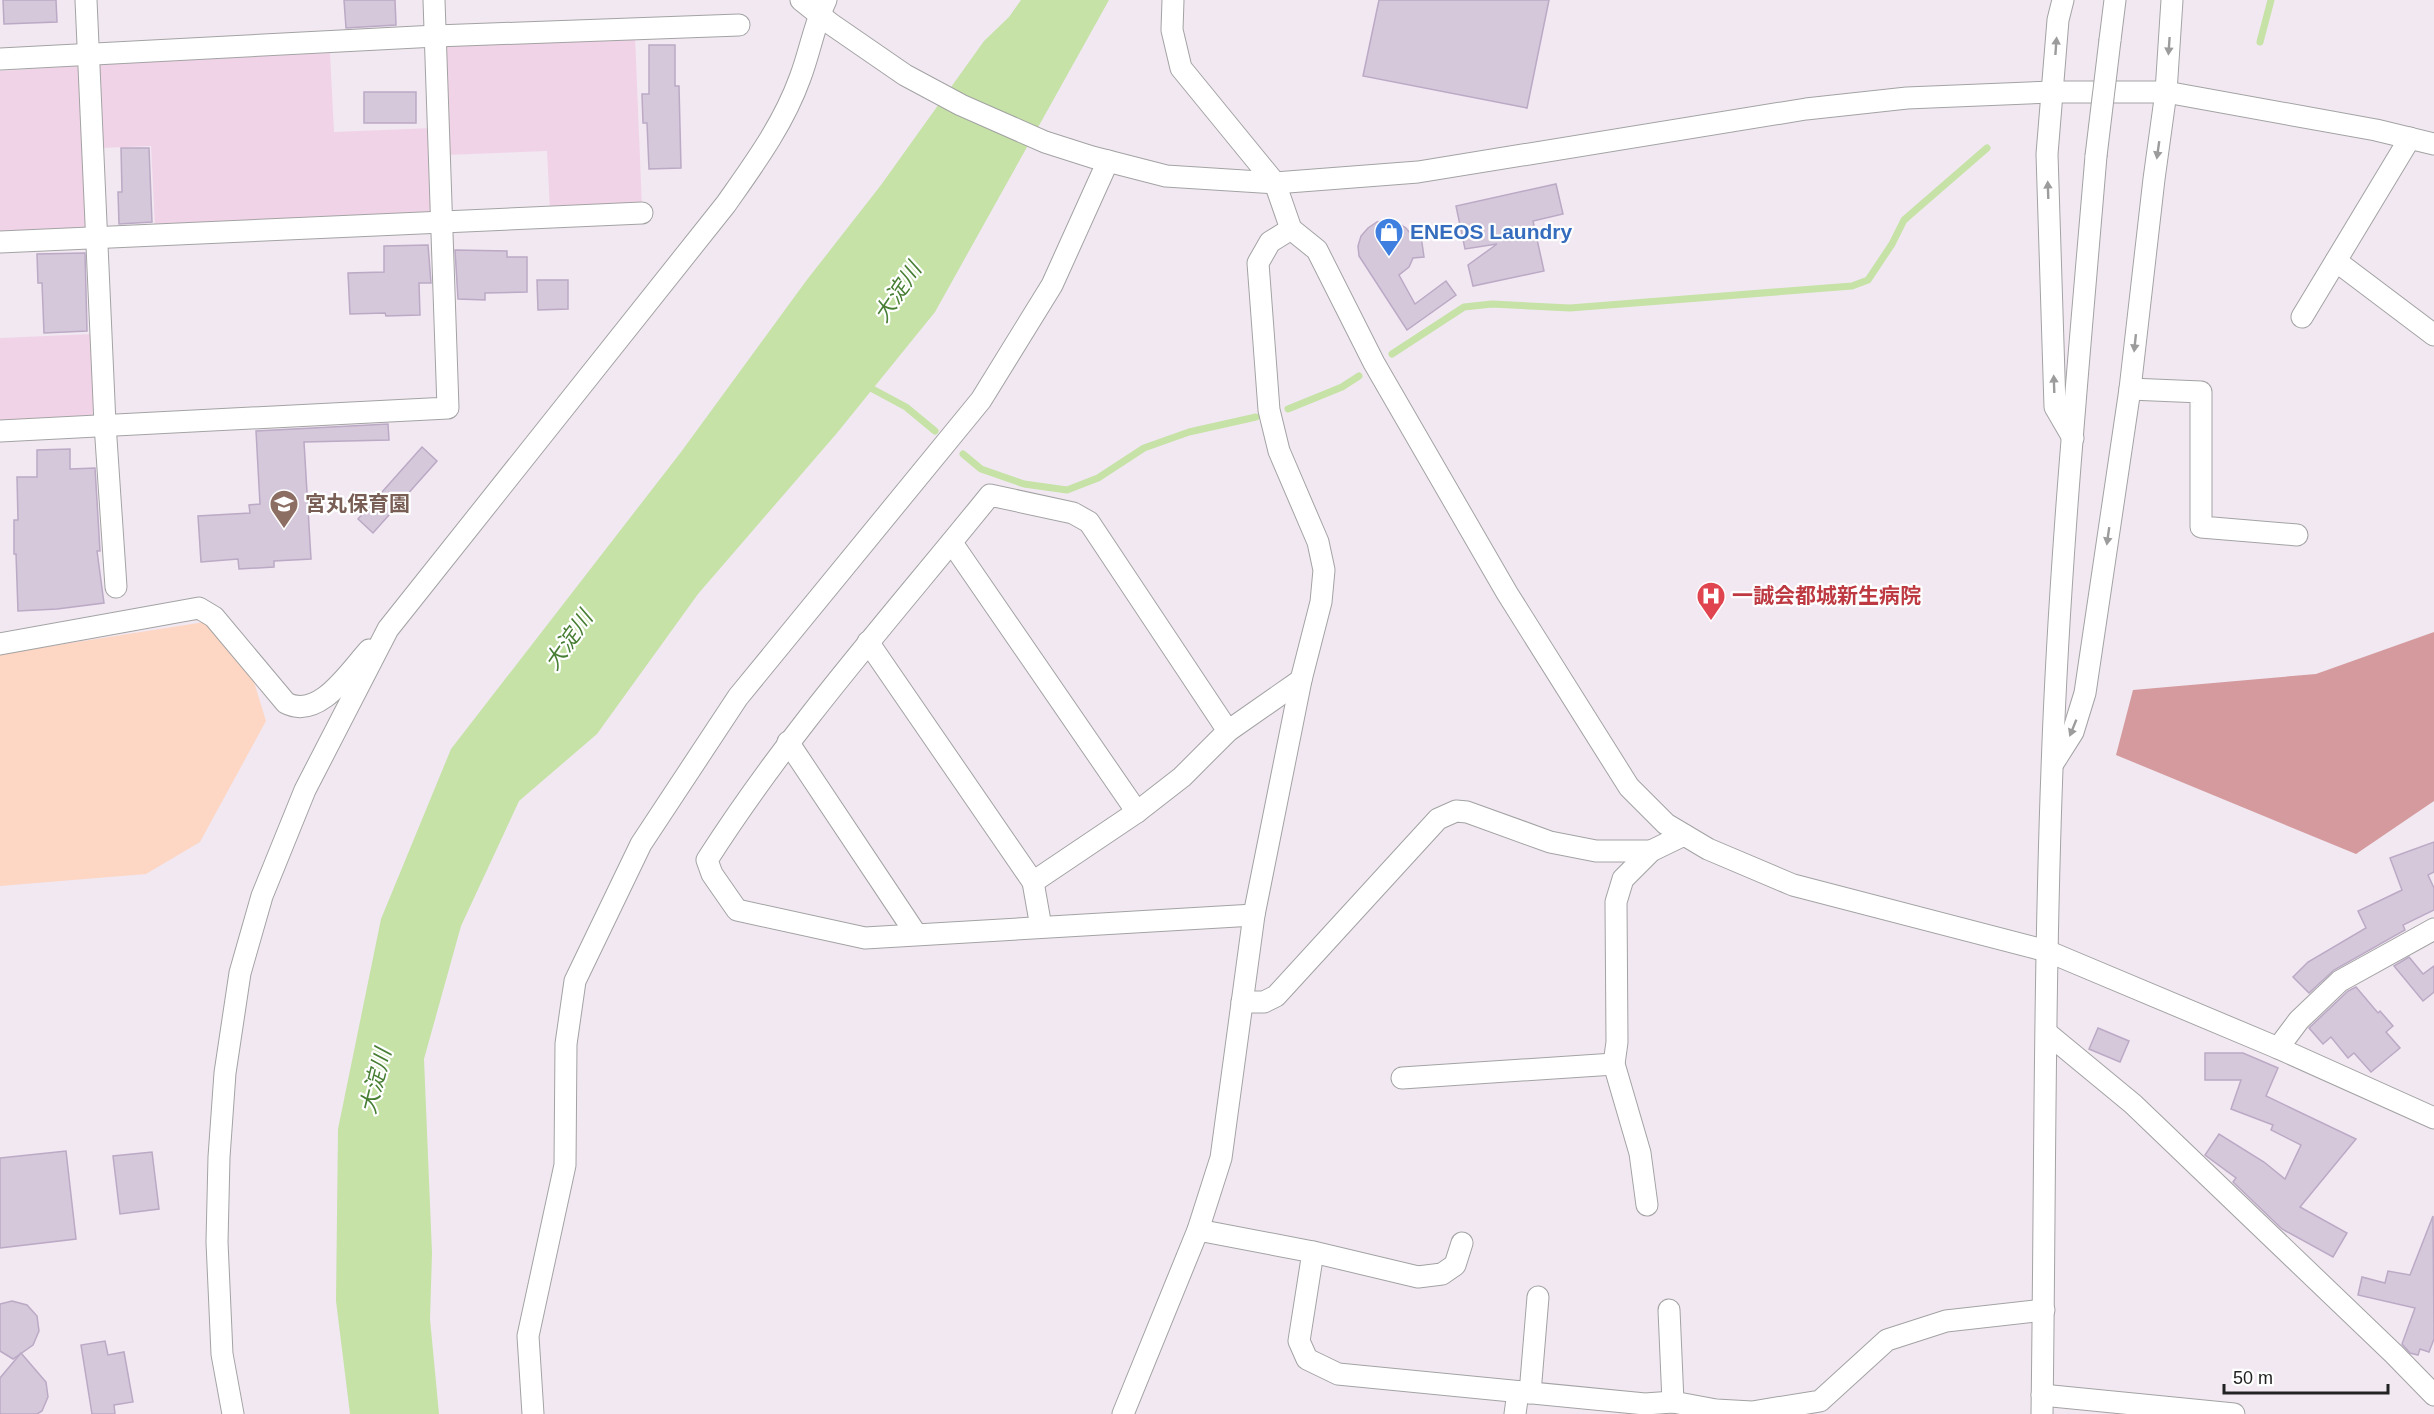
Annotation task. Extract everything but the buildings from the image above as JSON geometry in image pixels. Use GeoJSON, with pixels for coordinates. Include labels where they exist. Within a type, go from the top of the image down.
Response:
{"type":"FeatureCollection","features":[{"type":"Feature","properties":{"kind":"street"},"geometry":{"type":"LineString","coordinates":[[86,0],[105,424],[116,587]]}},
{"type":"Feature","properties":{"kind":"street"},"geometry":{"type":"LineString","coordinates":[[0,430],[448,408],[434,0]]}},
{"type":"Feature","properties":{"kind":"street"},"geometry":{"type":"LineString","coordinates":[[801,0],[825,13],[905,75],[961,105],[1045,142],[1166,176],[1275,183],[1418,172],[1806,109],[1907,98],[2053,92],[2166,92],[2239,104],[2434,144]]}},
{"type":"Feature","properties":{"kind":"street"},"geometry":{"type":"LineString","coordinates":[[1173,0],[1172,30],[1181,68],[1275,183],[1291,229],[1317,250],[1374,363],[1496,573],[1629,787],[1666,824],[1708,849],[1793,885],[2047,951],[2277,1048],[2434,1118]]}},
{"type":"Feature","properties":{"kind":"street"},"geometry":{"type":"LineString","coordinates":[[2063,0],[2058,20],[2047,154],[2055,407],[2073,438]]}},
{"type":"Feature","properties":{"kind":"street"},"geometry":{"type":"LineString","coordinates":[[2115,0],[2096,156],[2073,438],[2052,765],[2047,951],[2042,1405],[2234,1414]]}},
{"type":"Feature","properties":{"kind":"street"},"geometry":{"type":"LineString","coordinates":[[2052,765],[2073,732],[2085,693],[2130,389],[2166,92],[2172,0]]}},
{"type":"Feature","properties":{"kind":"street"},"geometry":{"type":"LineString","coordinates":[[0,644],[199,608],[214,617],[286,703],[295,708],[308,707],[320,702],[388,629],[726,204],[777,131],[801,78],[825,13]]}},
{"type":"Feature","properties":{"kind":"street"},"geometry":{"type":"LineString","coordinates":[[0,59],[436,36],[739,25]]}},
{"type":"Feature","properties":{"kind":"street"},"geometry":{"type":"LineString","coordinates":[[2302,316],[2410,138]]}},
{"type":"Feature","properties":{"kind":"street"},"geometry":{"type":"LineString","coordinates":[[533,1414],[528,1336],[565,1165],[566,1044],[575,981],[641,844],[738,697],[981,400],[1052,285],[1100,159]]}},
{"type":"Feature","properties":{"kind":"street"},"geometry":{"type":"LineString","coordinates":[[0,242],[443,220],[642,213]]}},
{"type":"Feature","properties":{"kind":"street"},"geometry":{"type":"LineString","coordinates":[[1123,1414],[1198,1230],[1221,1158],[1254,915],[1301,680],[1321,602],[1324,570],[1318,542],[1279,451],[1269,410],[1258,263],[1270,242],[1291,229]]}},
{"type":"Feature","properties":{"kind":"street"},"geometry":{"type":"LineString","coordinates":[[2336,261],[2434,335]]}},
{"type":"Feature","properties":{"kind":"street"},"geometry":{"type":"LineString","coordinates":[[2130,389],[2201,392],[2201,527],[2297,535]]}},
{"type":"Feature","properties":{"kind":"street"},"geometry":{"type":"LineString","coordinates":[[1228,731],[1089,522],[1073,513],[990,495],[788,742],[745,801],[707,860],[712,874],[737,910],[865,938],[1254,915]]}},
{"type":"Feature","properties":{"kind":"street"},"geometry":{"type":"LineString","coordinates":[[952,543],[1137,812]]}},
{"type":"Feature","properties":{"kind":"street"},"geometry":{"type":"LineString","coordinates":[[233,1414],[222,1354],[217,1242],[219,1157],[225,1073],[240,973],[262,896],[305,790],[388,629]]}},
{"type":"Feature","properties":{"kind":"street"},"geometry":{"type":"LineString","coordinates":[[868,642],[1033,882],[1041,927]]}},
{"type":"Feature","properties":{"kind":"street"},"geometry":{"type":"LineString","coordinates":[[1033,882],[1137,812],[1182,777],[1228,731],[1301,680]]}},
{"type":"Feature","properties":{"kind":"street"},"geometry":{"type":"LineString","coordinates":[[788,742],[916,934]]}},
{"type":"Feature","properties":{"kind":"street"},"geometry":{"type":"LineString","coordinates":[[1242,1002],[1264,1002],[1276,996],[1438,819],[1456,811],[1467,812],[1550,842],[1596,851],[1651,851]]}},
{"type":"Feature","properties":{"kind":"street"},"geometry":{"type":"LineString","coordinates":[[1647,1205],[1640,1153],[1614,1064],[1617,1042],[1616,902],[1623,879],[1651,851],[1684,835]]}},
{"type":"Feature","properties":{"kind":"street"},"geometry":{"type":"LineString","coordinates":[[2277,1048],[2299,1020],[2340,981],[2434,929]]}},
{"type":"Feature","properties":{"kind":"street"},"geometry":{"type":"LineString","coordinates":[[2047,1033],[2133,1104],[2434,1395]]}},
{"type":"Feature","properties":{"kind":"street"},"geometry":{"type":"LineString","coordinates":[[1402,1078],[1614,1064]]}},
{"type":"Feature","properties":{"kind":"street"},"geometry":{"type":"LineString","coordinates":[[1198,1230],[1313,1252],[1418,1277],[1442,1274],[1455,1265],[1462,1243]]}},
{"type":"Feature","properties":{"kind":"street"},"geometry":{"type":"LineString","coordinates":[[1313,1252],[1299,1341],[1307,1359],[1338,1374],[1524,1393],[1644,1409],[1673,1402],[1716,1410],[1752,1412],[1818,1408],[1887,1340],[1946,1321],[2044,1310]]}},
{"type":"Feature","properties":{"kind":"street"},"geometry":{"type":"LineString","coordinates":[[1515,1414],[1524,1393],[1538,1297]]}},
{"type":"Feature","properties":{"kind":"street"},"geometry":{"type":"LineString","coordinates":[[1669,1310],[1673,1402]]}},
{"type":"Feature","properties":{"kind":"shaded area"},"geometry":{"type":"Polygon","coordinates":[[[635,36],[642,208],[550,212],[547,151],[446,155],[442,45],[635,36]]]}},
{"type":"Feature","properties":{"kind":"shaded area"},"geometry":{"type":"Polygon","coordinates":[[[330,53],[334,132],[433,128],[437,215],[155,228],[151,146],[100,148],[96,64],[330,53]]]}},
{"type":"Feature","properties":{"kind":"shaded area"},"geometry":{"type":"Polygon","coordinates":[[[76,66],[84,73],[91,220],[84,230],[0,236],[0,71],[76,66]]]}},
{"type":"Feature","properties":{"kind":"shaded area"},"geometry":{"type":"Polygon","coordinates":[[[93,334],[99,405],[91,418],[0,422],[0,338],[93,334]]]}},
{"type":"Feature","properties":{"kind":"shaded area"},"geometry":{"type":"Polygon","coordinates":[[[211,621],[250,669],[266,721],[200,842],[146,874],[0,886],[0,654],[211,621]]]}},
{"type":"Feature","properties":{"kind":"shaded area"},"geometry":{"type":"Polygon","coordinates":[[[2434,632],[2434,801],[2356,854],[2116,755],[2133,690],[2316,674],[2434,632]]]}},
{"type":"Feature","properties":{"kind":"water","name":"大淀川"},"geometry":{"type":"Polygon","coordinates":[[[1021,0],[1109,0],[935,312],[837,433],[698,594],[597,734],[519,801],[461,926],[424,1059],[432,1253],[430,1319],[439,1414],[350,1414],[336,1301],[338,1129],[381,919],[451,749],[681,452],[806,281],[881,185],[984,41],[1009,17],[1021,0]]]}},
{"type":"Feature","properties":{"kind":"waterway"},"geometry":{"type":"LineString","coordinates":[[2260,42],[2271,0]]}},
{"type":"Feature","properties":{"kind":"waterway"},"geometry":{"type":"LineString","coordinates":[[1392,354],[1464,307],[1492,304],[1570,308],[1852,286],[1868,280],[1892,244],[1904,220],[1987,148]]}},
{"type":"Feature","properties":{"kind":"waterway"},"geometry":{"type":"LineString","coordinates":[[1288,409],[1342,387],[1359,376]]}},
{"type":"Feature","properties":{"kind":"waterway"},"geometry":{"type":"LineString","coordinates":[[865,385],[906,407],[935,431]]}},
{"type":"Feature","properties":{"kind":"waterway"},"geometry":{"type":"LineString","coordinates":[[963,454],[981,469],[1024,484],[1067,490],[1098,478],[1144,448],[1189,432],[1256,417]]}},
{"type":"Feature","properties":{"kind":"place","name":"ENEOS Laundry"},"geometry":{"type":"Point","coordinates":[1389,258]}},
{"type":"Feature","properties":{"kind":"place","name":"宮丸保育園"},"geometry":{"type":"Point","coordinates":[284,530]}},
{"type":"Feature","properties":{"kind":"place","name":"一誠会都城新生病院"},"geometry":{"type":"Point","coordinates":[1711,622]}}]}
